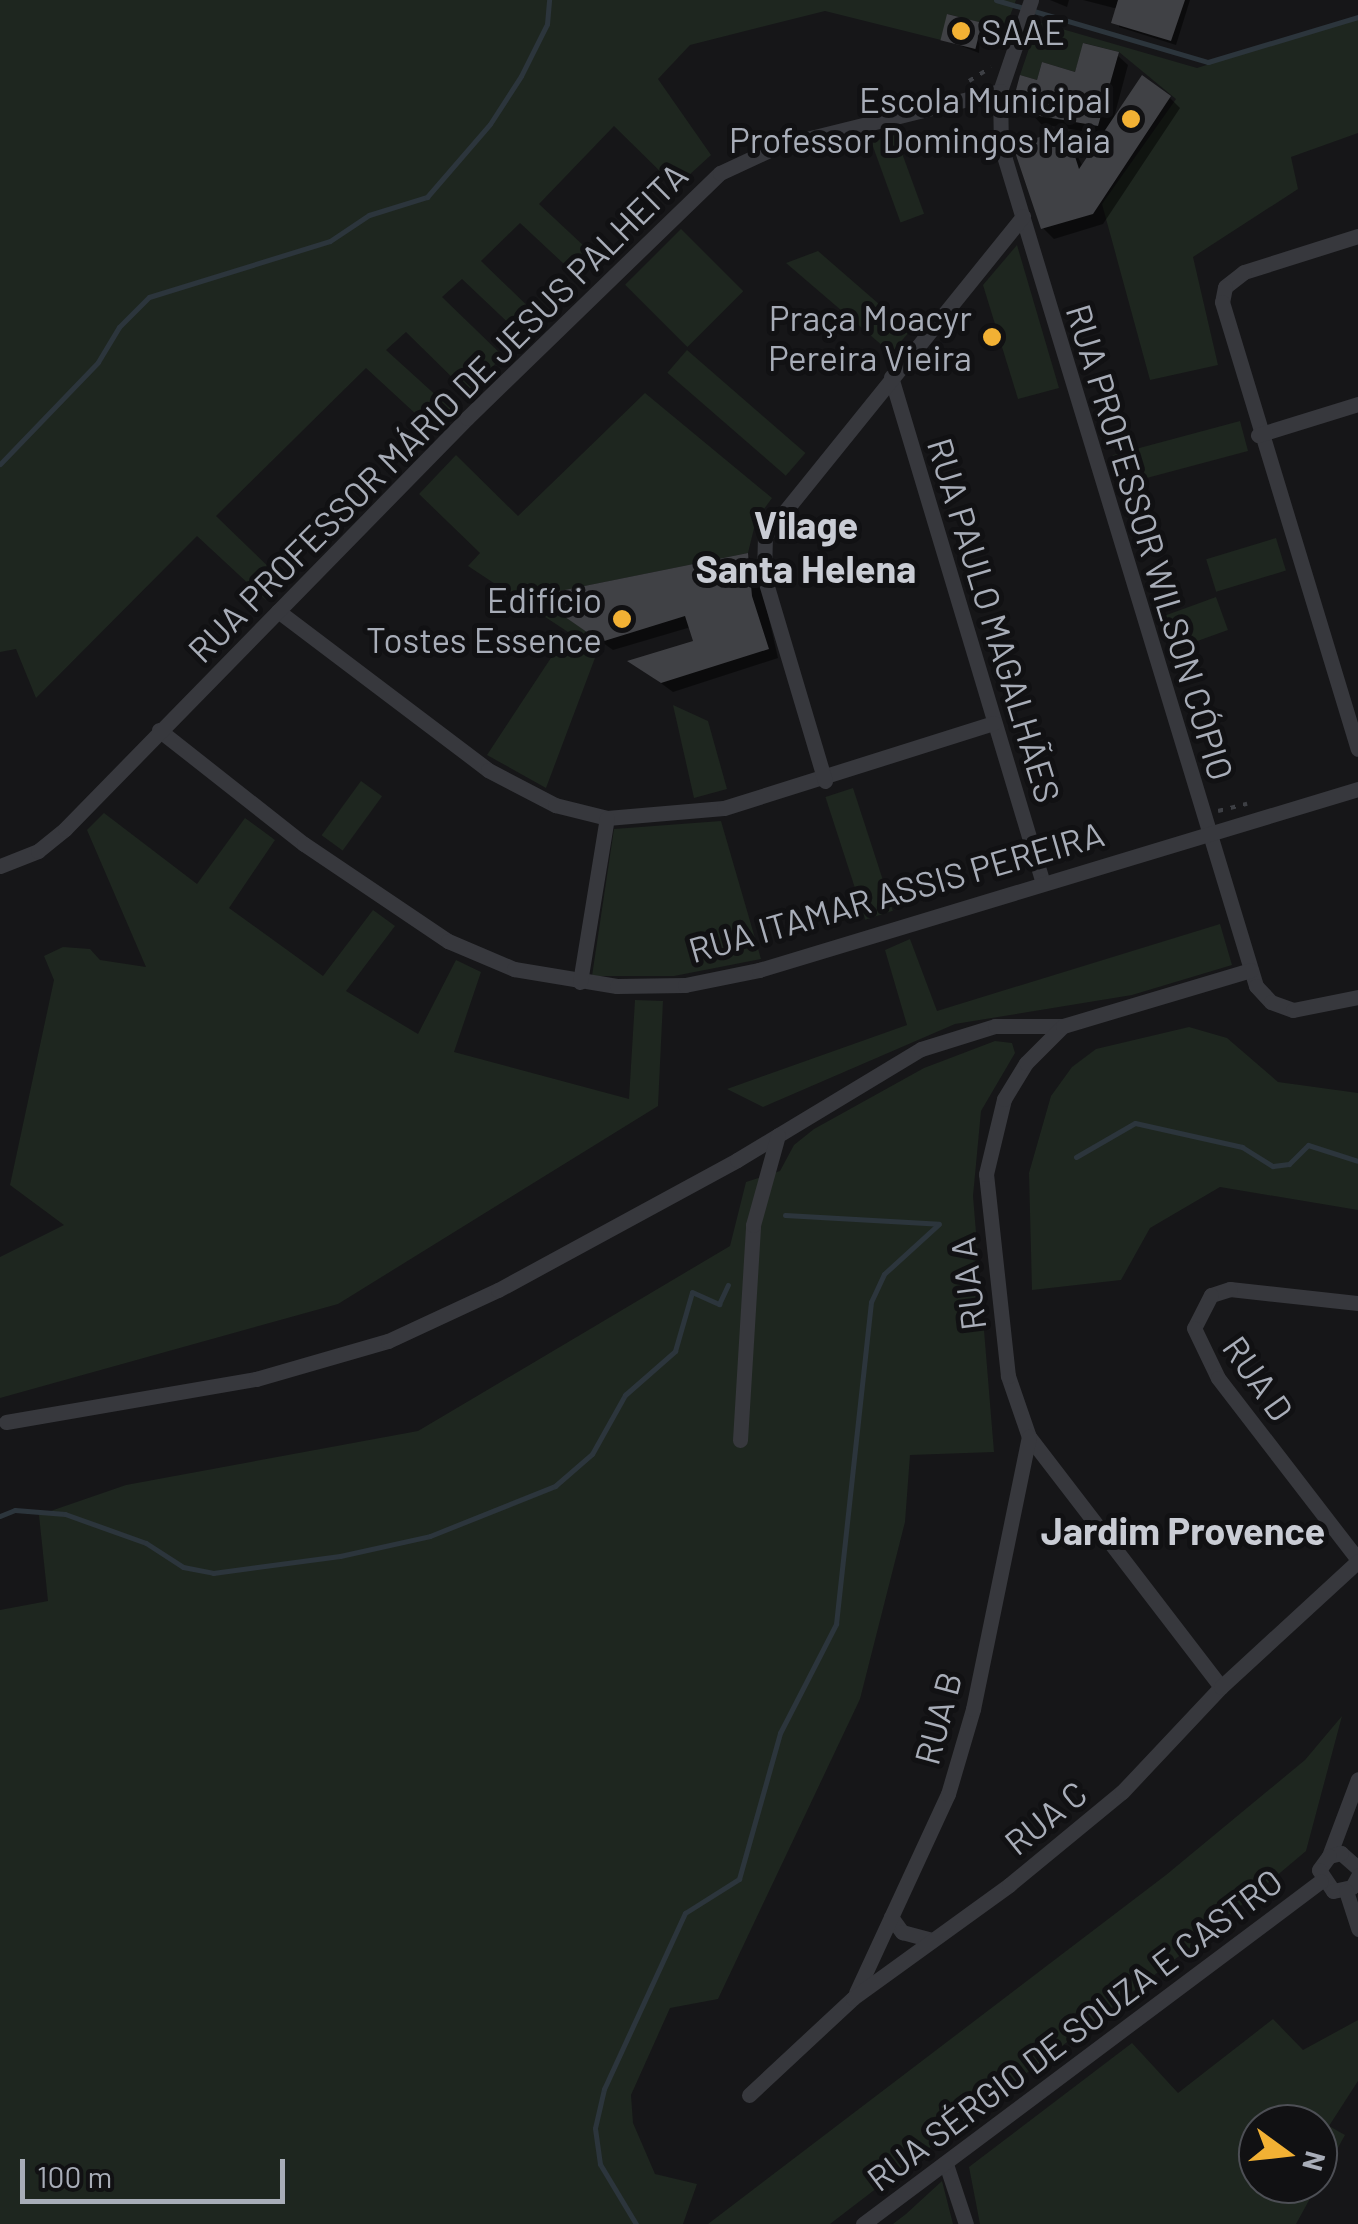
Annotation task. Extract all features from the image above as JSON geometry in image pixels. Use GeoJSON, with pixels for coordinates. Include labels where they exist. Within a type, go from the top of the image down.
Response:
{"type":"FeatureCollection","features":[{"type":"Feature","properties":{"kind":"street","name":"RUA PROFESSOR WILSON CÓPIO"},"geometry":{"type":"LineString","coordinates":[[1029,6],[992,92],[1000,146],[1251,970],[1271,1002],[1304,1011],[1358,997]]}},
{"type":"Feature","properties":{"kind":"street","name":"RUA PROFESSOR MÁRIO DE JESUS PALHEITA"},"geometry":{"type":"LineString","coordinates":[[0,866],[38,852],[76,818],[159,730],[720,173],[778,146],[992,92]]}},
{"type":"Feature","properties":{"kind":"street"},"geometry":{"type":"LineString","coordinates":[[825,781],[762,549],[781,509],[1022,216]]}},
{"type":"Feature","properties":{"kind":"street"},"geometry":{"type":"LineString","coordinates":[[1358,236],[1244,272],[1224,287],[1224,314],[1258,435],[1358,749]]}},
{"type":"Feature","properties":{"kind":"street","name":"RUA PAULO MAGALHÃES"},"geometry":{"type":"LineString","coordinates":[[891,378],[1042,880]]}},
{"type":"Feature","properties":{"kind":"street"},"geometry":{"type":"LineString","coordinates":[[1258,435],[1358,404]]}},
{"type":"Feature","properties":{"kind":"street"},"geometry":{"type":"LineString","coordinates":[[278,612],[488,770],[555,805],[607,818],[705,812],[825,781],[994,723]]}},
{"type":"Feature","properties":{"kind":"street","name":"RUA ITAMAR ASSIS PEREIRA"},"geometry":{"type":"LineString","coordinates":[[159,730],[404,916],[481,958],[580,982],[654,987],[719,979],[1206,830],[1358,789]]}},
{"type":"Feature","properties":{"kind":"street"},"geometry":{"type":"LineString","coordinates":[[580,982],[607,818]]}},
{"type":"Feature","properties":{"kind":"street"},"geometry":{"type":"LineString","coordinates":[[6,1422],[256,1379],[388,1342],[498,1290],[942,1040],[995,1026],[1063,1026],[1251,970]]}},
{"type":"Feature","properties":{"kind":"street","name":"RUA A"},"geometry":{"type":"LineString","coordinates":[[1063,1026],[1015,1079],[988,1148],[987,1196],[1008,1376],[1029,1437],[1221,1687]]}},
{"type":"Feature","properties":{"kind":"street"},"geometry":{"type":"LineString","coordinates":[[740,1440],[752,1225],[778,1135]]}},
{"type":"Feature","properties":{"kind":"street","name":"RUA D"},"geometry":{"type":"LineString","coordinates":[[1358,1303],[1230,1288],[1211,1295],[1194,1328],[1218,1378],[1358,1561]]}},
{"type":"Feature","properties":{"kind":"street","name":"RUA B"},"geometry":{"type":"LineString","coordinates":[[854,1998],[948,1794],[973,1709],[1029,1437]]}},
{"type":"Feature","properties":{"kind":"street","name":"RUA C"},"geometry":{"type":"LineString","coordinates":[[749,2095],[854,1998],[1122,1792],[1221,1687],[1358,1561]]}},
{"type":"Feature","properties":{"kind":"street"},"geometry":{"type":"LineString","coordinates":[[1346,1890],[1333,1891],[1321,1881],[1319,1870],[1358,1779]]}},
{"type":"Feature","properties":{"kind":"street"},"geometry":{"type":"LineString","coordinates":[[1328,1856],[1347,1854],[1357,1866],[1346,1890],[1358,1929]]}},
{"type":"Feature","properties":{"kind":"street","name":"RUA SÉRGIO DE SOUZA E CASTRO"},"geometry":{"type":"LineString","coordinates":[[862,2224],[1321,1881]]}},
{"type":"Feature","properties":{"kind":"street"},"geometry":{"type":"LineString","coordinates":[[892,1917],[902,1932],[933,1940]]}},
{"type":"Feature","properties":{"kind":"street"},"geometry":{"type":"LineString","coordinates":[[946,2164],[966,2224]]}},
{"type":"Feature","properties":{"kind":"path"},"geometry":{"type":"LineString","coordinates":[[984,72],[992,92]]}},
{"type":"Feature","properties":{"kind":"path"},"geometry":{"type":"LineString","coordinates":[[1211,813],[1248,804]]}},
{"type":"Feature","properties":{"kind":"shaded area"},"geometry":{"type":"Polygon","coordinates":[[[0,0],[1016,0],[999,45],[978,40],[982,23],[948,14],[941,40],[825,11],[690,45],[658,79],[711,155],[676,187],[614,126],[539,204],[599,260],[579,278],[520,223],[481,261],[540,318],[522,336],[462,279],[442,297],[503,356],[467,392],[406,332],[386,350],[451,409],[431,428],[366,368],[216,516],[283,581],[266,600],[197,536],[36,698],[16,649],[0,652],[0,0]]]}},
{"type":"Feature","properties":{"kind":"shaded area"},"geometry":{"type":"Polygon","coordinates":[[[1358,17],[1358,133],[1291,157],[1298,189],[1193,257],[1218,365],[1150,380],[1102,204],[1176,99],[1119,52],[1084,43],[1075,72],[1042,62],[1037,80],[1020,75],[1038,22],[1197,68],[1358,17]]]}},
{"type":"Feature","properties":{"kind":"shaded area"},"geometry":{"type":"Polygon","coordinates":[[[895,134],[924,214],[901,222],[872,143],[895,134]]]}},
{"type":"Feature","properties":{"kind":"shaded area"},"geometry":{"type":"Polygon","coordinates":[[[681,229],[743,291],[687,347],[625,285],[681,229]]]}},
{"type":"Feature","properties":{"kind":"shaded area"},"geometry":{"type":"Polygon","coordinates":[[[1017,245],[1059,388],[1018,399],[983,285],[1017,245]]]}},
{"type":"Feature","properties":{"kind":"shaded area"},"geometry":{"type":"Polygon","coordinates":[[[818,251],[910,331],[891,353],[786,263],[818,251]]]}},
{"type":"Feature","properties":{"kind":"shaded area"},"geometry":{"type":"Polygon","coordinates":[[[687,350],[805,453],[786,476],[667,373],[687,350]]]}},
{"type":"Feature","properties":{"kind":"shaded area"},"geometry":{"type":"Polygon","coordinates":[[[645,393],[772,498],[756,520],[748,553],[536,596],[601,642],[546,788],[487,755],[568,632],[468,566],[480,553],[419,494],[456,455],[518,516],[645,393]]]}},
{"type":"Feature","properties":{"kind":"shaded area"},"geometry":{"type":"Polygon","coordinates":[[[1240,421],[1248,451],[1121,485],[1112,455],[1240,421]]]}},
{"type":"Feature","properties":{"kind":"shaded area"},"geometry":{"type":"Polygon","coordinates":[[[1276,538],[1286,571],[1216,592],[1206,559],[1276,538]]]}},
{"type":"Feature","properties":{"kind":"shaded area"},"geometry":{"type":"Polygon","coordinates":[[[1216,597],[1228,630],[1170,651],[1158,618],[1216,597]]]}},
{"type":"Feature","properties":{"kind":"shaded area"},"geometry":{"type":"Polygon","coordinates":[[[673,705],[708,721],[727,789],[694,798],[673,705]]]}},
{"type":"Feature","properties":{"kind":"shaded area"},"geometry":{"type":"Polygon","coordinates":[[[361,781],[382,796],[343,850],[322,835],[361,781]]]}},
{"type":"Feature","properties":{"kind":"shaded area"},"geometry":{"type":"Polygon","coordinates":[[[853,788],[893,911],[865,920],[825,797],[853,788]]]}},
{"type":"Feature","properties":{"kind":"shaded area"},"geometry":{"type":"Polygon","coordinates":[[[104,813],[197,884],[245,818],[275,840],[229,908],[323,976],[373,910],[395,926],[346,991],[418,1034],[456,960],[481,972],[454,1052],[629,1099],[635,1000],[663,1001],[658,1106],[338,1304],[0,1398],[0,1257],[64,1225],[10,1185],[54,980],[44,956],[63,947],[90,949],[100,960],[146,967],[87,830],[104,813]]]}},
{"type":"Feature","properties":{"kind":"shaded area"},"geometry":{"type":"Polygon","coordinates":[[[721,821],[761,959],[674,976],[592,976],[614,829],[721,821]]]}},
{"type":"Feature","properties":{"kind":"shaded area"},"geometry":{"type":"Polygon","coordinates":[[[1220,924],[1232,965],[1132,995],[955,1024],[763,1107],[727,1089],[907,1025],[885,950],[910,939],[937,1011],[1220,924]]]}},
{"type":"Feature","properties":{"kind":"shaded area"},"geometry":{"type":"Polygon","coordinates":[[[1189,1027],[1227,1038],[1278,1082],[1358,1093],[1358,1210],[1220,1187],[1150,1228],[1121,1280],[1032,1290],[1029,1173],[1051,1096],[1072,1067],[1096,1049],[1189,1027]]]}},
{"type":"Feature","properties":{"kind":"shaded area"},"geometry":{"type":"Polygon","coordinates":[[[995,1041],[1012,1043],[1015,1053],[981,1111],[973,1196],[994,1452],[910,1455],[905,1522],[860,1699],[718,1999],[670,2008],[631,2095],[633,2123],[655,2174],[697,2184],[683,2224],[0,2224],[0,1610],[48,1601],[39,1515],[126,1485],[418,1431],[730,1246],[746,1182],[780,1171],[794,1145],[814,1129],[924,1068],[995,1041]]]}},
{"type":"Feature","properties":{"kind":"shaded area"},"geometry":{"type":"Polygon","coordinates":[[[1342,1716],[1306,1851],[1200,1940],[830,2224],[708,2224],[1166,1875],[1305,1760],[1342,1716]]]}},
{"type":"Feature","properties":{"kind":"shaded area"},"geometry":{"type":"Polygon","coordinates":[[[1273,2019],[1303,2050],[1358,2020],[1358,2081],[1338,2112],[1338,2104],[1238,2104],[1238,2204],[1307,2204],[1296,2224],[980,2224],[969,2167],[1132,2043],[1178,2093],[1273,2019]]]}},
{"type":"Feature","properties":{"kind":"shaded area"},"geometry":{"type":"Polygon","coordinates":[[[942,2181],[953,2224],[893,2224],[906,2214],[942,2181]]]}},
{"type":"Feature","properties":{"kind":"building"},"geometry":{"type":"Polygon","coordinates":[[[1118,0],[1185,0],[1171,41],[1111,23],[1118,0]]]}},
{"type":"Feature","properties":{"kind":"building","name":"SAAE"},"geometry":{"type":"Polygon","coordinates":[[[947,14],[982,23],[975,49],[940,40],[947,14]]]}},
{"type":"Feature","properties":{"kind":"building"},"geometry":{"type":"Polygon","coordinates":[[[1083,43],[1119,52],[1098,126],[1028,114],[1034,94],[1016,90],[1020,75],[1037,80],[1042,62],[1075,72],[1083,43]]]}},
{"type":"Feature","properties":{"kind":"building"},"geometry":{"type":"Polygon","coordinates":[[[1142,75],[1171,96],[1093,214],[1041,229],[1013,146],[1066,128],[1079,169],[1142,75]]]}},
{"type":"Feature","properties":{"kind":"building","name":"Edifício Tostes Essence"},"geometry":{"type":"Polygon","coordinates":[[[748,553],[752,596],[769,649],[661,683],[627,661],[693,641],[685,616],[601,642],[535,596],[748,553]]]}},
{"type":"Feature","properties":{"kind":"waterway"},"geometry":{"type":"LineString","coordinates":[[0,464],[98,362],[119,327],[149,297],[330,241],[369,215],[427,197],[490,124],[521,76],[547,24],[549,0]]}},
{"type":"Feature","properties":{"kind":"waterway"},"geometry":{"type":"LineString","coordinates":[[996,0],[1208,62],[1358,17]]}},
{"type":"Feature","properties":{"kind":"waterway"},"geometry":{"type":"LineString","coordinates":[[1076,1157],[1135,1123],[1242,1147],[1273,1166],[1289,1164],[1308,1145],[1358,1161]]}},
{"type":"Feature","properties":{"kind":"waterway"},"geometry":{"type":"LineString","coordinates":[[785,1215],[939,1224]]}},
{"type":"Feature","properties":{"kind":"waterway"},"geometry":{"type":"LineString","coordinates":[[636,2224],[600,2164],[595,2128],[604,2089],[685,1913],[739,1879],[780,1733],[836,1624],[871,1302],[884,1274],[939,1224]]}},
{"type":"Feature","properties":{"kind":"waterway"},"geometry":{"type":"LineString","coordinates":[[0,1516],[15,1510],[65,1514],[146,1543],[183,1567],[213,1573],[340,1556],[430,1536],[555,1486],[592,1454],[625,1395],[675,1351],[692,1292],[719,1304],[728,1285]]}},
{"type":"Feature","properties":{"kind":"place","name":"SAAE"},"geometry":{"type":"Point","coordinates":[961,31]}},
{"type":"Feature","properties":{"kind":"place","name":"Escola Municipal Professor Domingos Maia"},"geometry":{"type":"Point","coordinates":[1131,119]}},
{"type":"Feature","properties":{"kind":"place","name":"Praça Moacyr Pereira Vieira"},"geometry":{"type":"Point","coordinates":[992,337]}},
{"type":"Feature","properties":{"kind":"place","name":"Edifício Tostes Essence"},"geometry":{"type":"Point","coordinates":[622,619]}},
{"type":"Feature","properties":{"kind":"district","name":"Vilage Santa Helena"},"geometry":{"type":"Point","coordinates":[806,547]}},
{"type":"Feature","properties":{"kind":"district","name":"Jardim Provence"},"geometry":{"type":"Point","coordinates":[1183,1531]}}]}
